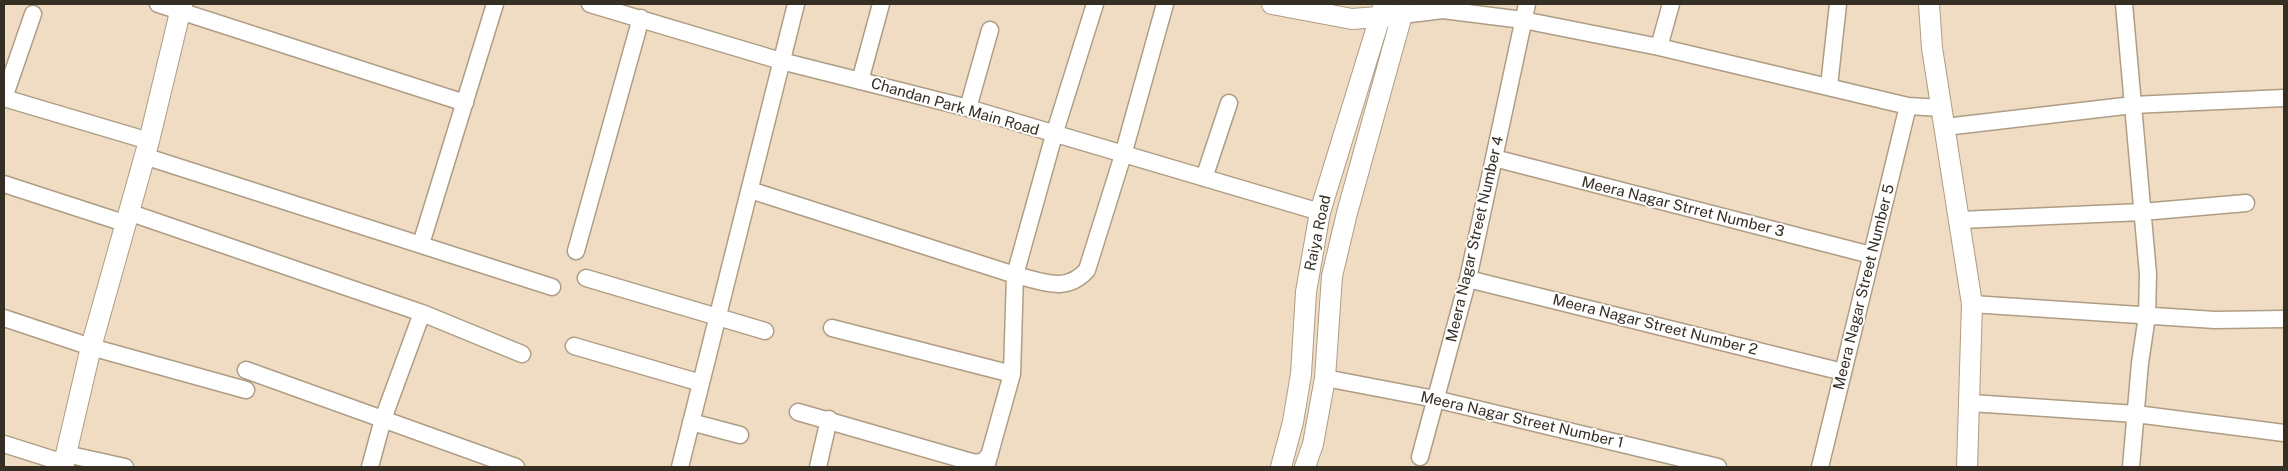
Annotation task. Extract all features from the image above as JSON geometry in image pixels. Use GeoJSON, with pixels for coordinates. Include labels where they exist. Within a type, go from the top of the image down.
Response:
{"type":"FeatureCollection","features":[{"type":"Feature","properties":{"kind":"street"},"geometry":{"type":"LineString","coordinates":[[158,4],[181,8],[465,103]]}},
{"type":"Feature","properties":{"kind":"street"},"geometry":{"type":"LineString","coordinates":[[421,244],[495,4]]}},
{"type":"Feature","properties":{"kind":"street","name":"Chandan Park Main Road"},"geometry":{"type":"LineString","coordinates":[[590,4],[780,61],[968,108],[1054,135],[1320,212]]}},
{"type":"Feature","properties":{"kind":"street"},"geometry":{"type":"LineString","coordinates":[[680,467],[750,190],[780,61],[796,4]]}},
{"type":"Feature","properties":{"kind":"street"},"geometry":{"type":"LineString","coordinates":[[860,81],[881,4]]}},
{"type":"Feature","properties":{"kind":"street"},"geometry":{"type":"LineString","coordinates":[[798,412],[975,463],[988,460],[1012,374],[1015,275],[1054,135],[1095,4]]}},
{"type":"Feature","properties":{"kind":"street"},"geometry":{"type":"LineString","coordinates":[[750,190],[1015,275],[1064,285],[1077,281],[1087,270],[1123,155],[1165,4]]}},
{"type":"Feature","properties":{"kind":"street"},"geometry":{"type":"LineString","coordinates":[[1272,4],[1335,18],[1404,9],[1443,10],[1523,20],[1659,47],[1829,86],[1908,106],[1944,118],[2133,105],[2284,98]]}},
{"type":"Feature","properties":{"kind":"street","name":"Meera Nagar Street Number 4"},"geometry":{"type":"LineString","coordinates":[[1420,457],[1468,279],[1527,4]]}},
{"type":"Feature","properties":{"kind":"street"},"geometry":{"type":"LineString","coordinates":[[1659,47],[1672,4]]}},
{"type":"Feature","properties":{"kind":"street"},"geometry":{"type":"LineString","coordinates":[[1829,86],[1838,4]]}},
{"type":"Feature","properties":{"kind":"street"},"geometry":{"type":"LineString","coordinates":[[1929,4],[1932,48],[1972,304],[1971,403],[1967,467]]}},
{"type":"Feature","properties":{"kind":"street"},"geometry":{"type":"LineString","coordinates":[[2124,4],[2148,274],[2147,316],[2140,363],[2131,467]]}},
{"type":"Feature","properties":{"kind":"street"},"geometry":{"type":"LineString","coordinates":[[64,462],[90,347],[147,148],[181,8]]}},
{"type":"Feature","properties":{"kind":"street","name":"Raiya Road"},"geometry":{"type":"LineString","coordinates":[[1306,467],[1313,444],[1326,378],[1332,276],[1347,213],[1404,9]]}},
{"type":"Feature","properties":{"kind":"street","name":"Raiya Road"},"geometry":{"type":"LineString","coordinates":[[1281,467],[1293,422],[1301,374],[1306,292],[1320,212],[1382,11]]}},
{"type":"Feature","properties":{"kind":"street"},"geometry":{"type":"LineString","coordinates":[[33,14],[4,98],[421,244],[552,287]]}},
{"type":"Feature","properties":{"kind":"street"},"geometry":{"type":"LineString","coordinates":[[576,252],[640,18]]}},
{"type":"Feature","properties":{"kind":"street"},"geometry":{"type":"LineString","coordinates":[[968,108],[990,30]]}},
{"type":"Feature","properties":{"kind":"street"},"geometry":{"type":"LineString","coordinates":[[1204,178],[1229,103]]}},
{"type":"Feature","properties":{"kind":"street","name":"Meera Nagar Street Number 5"},"geometry":{"type":"LineString","coordinates":[[1820,467],[1908,106]]}},
{"type":"Feature","properties":{"kind":"street","name":"Meera Nagar Strret Number 3"},"geometry":{"type":"LineString","coordinates":[[1494,158],[1871,256]]}},
{"type":"Feature","properties":{"kind":"street"},"geometry":{"type":"LineString","coordinates":[[4,184],[126,218],[422,313],[522,354]]}},
{"type":"Feature","properties":{"kind":"street"},"geometry":{"type":"LineString","coordinates":[[1960,220],[2142,212],[2246,203]]}},
{"type":"Feature","properties":{"kind":"street"},"geometry":{"type":"LineString","coordinates":[[586,278],[765,331]]}},
{"type":"Feature","properties":{"kind":"street","name":"Meera Nagar Street Number 2"},"geometry":{"type":"LineString","coordinates":[[1468,279],[1843,372]]}},
{"type":"Feature","properties":{"kind":"street"},"geometry":{"type":"LineString","coordinates":[[1972,304],[2215,320],[2284,319]]}},
{"type":"Feature","properties":{"kind":"street"},"geometry":{"type":"LineString","coordinates":[[370,467],[383,419],[422,313]]}},
{"type":"Feature","properties":{"kind":"street"},"geometry":{"type":"LineString","coordinates":[[4,318],[90,347],[246,390]]}},
{"type":"Feature","properties":{"kind":"street"},"geometry":{"type":"LineString","coordinates":[[832,328],[1012,374]]}},
{"type":"Feature","properties":{"kind":"street"},"geometry":{"type":"LineString","coordinates":[[574,346],[701,384]]}},
{"type":"Feature","properties":{"kind":"street"},"geometry":{"type":"LineString","coordinates":[[246,370],[516,467]]}},
{"type":"Feature","properties":{"kind":"street"},"geometry":{"type":"LineString","coordinates":[[1301,374],[1326,378]]}},
{"type":"Feature","properties":{"kind":"street","name":"Meera Nagar Street Number 1"},"geometry":{"type":"LineString","coordinates":[[1326,378],[1435,399],[1718,467]]}},
{"type":"Feature","properties":{"kind":"street"},"geometry":{"type":"LineString","coordinates":[[1971,403],[2136,414],[2284,433]]}},
{"type":"Feature","properties":{"kind":"street"},"geometry":{"type":"LineString","coordinates":[[818,467],[829,420]]}},
{"type":"Feature","properties":{"kind":"street"},"geometry":{"type":"LineString","coordinates":[[691,422],[740,435]]}},
{"type":"Feature","properties":{"kind":"street"},"geometry":{"type":"LineString","coordinates":[[4,444],[64,462],[125,467]]}}]}
